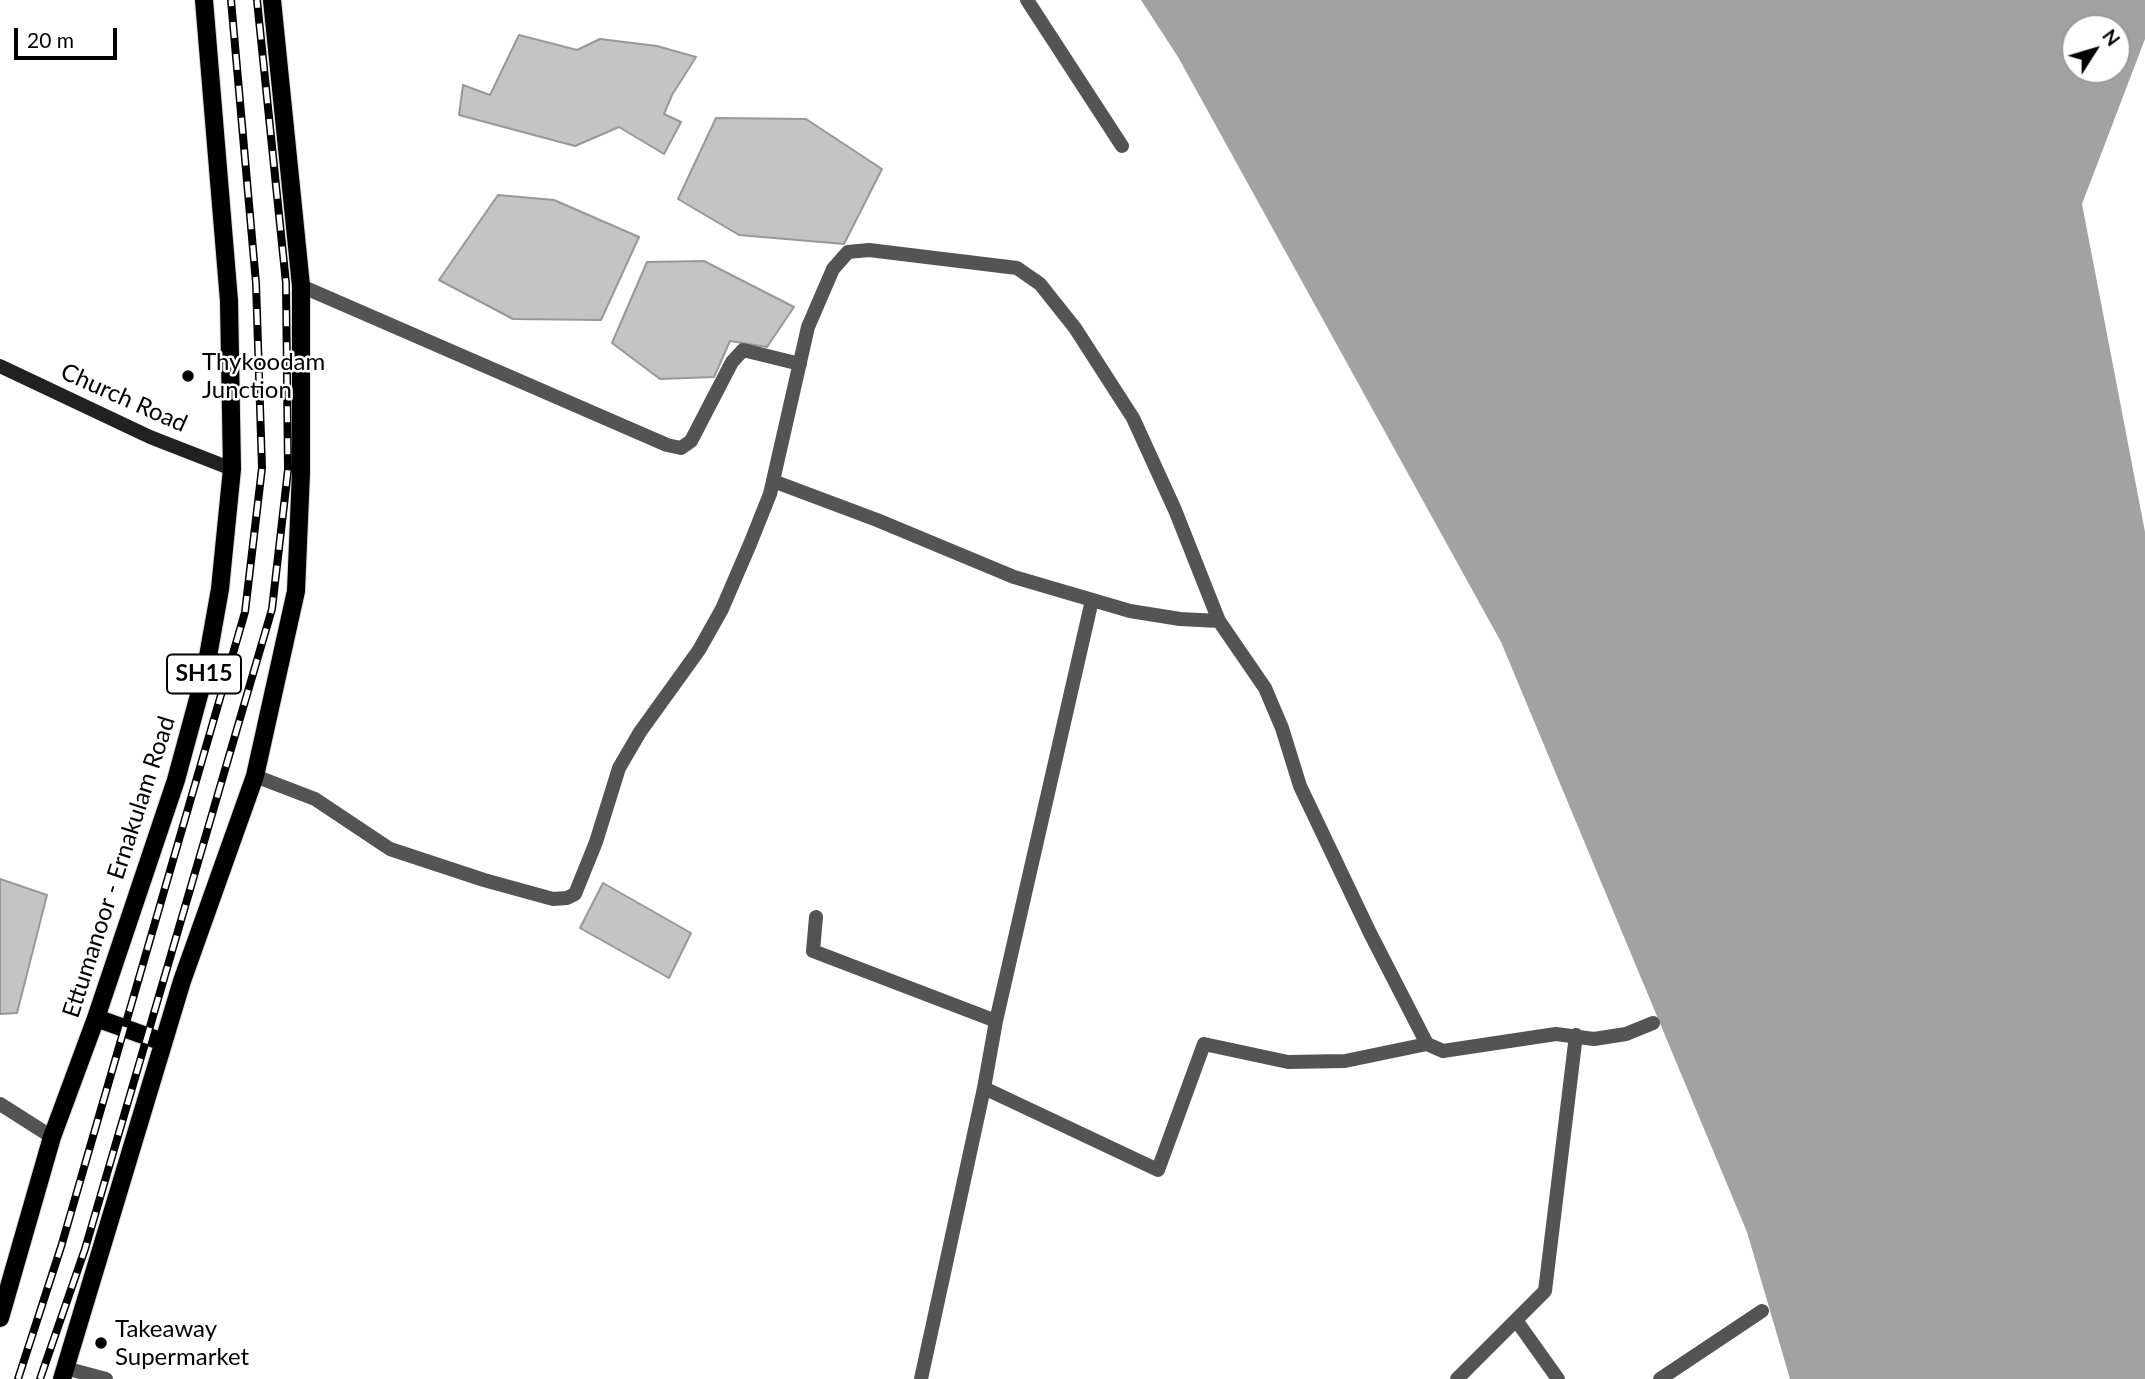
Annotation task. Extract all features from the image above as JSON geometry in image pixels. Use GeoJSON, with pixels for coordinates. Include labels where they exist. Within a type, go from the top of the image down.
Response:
{"type":"FeatureCollection","features":[{"type":"Feature","properties":{"kind":"main road","name":"Ettumanoor - Ernakulam Road"},"geometry":{"type":"LineString","coordinates":[[0,1318],[52,1137],[96,1018],[176,780],[205,673],[220,589],[232,469],[229,302],[204,0]]}},
{"type":"Feature","properties":{"kind":"main road"},"geometry":{"type":"LineString","coordinates":[[64,1374],[181,981],[255,776],[296,591],[301,472],[301,286],[272,0]]}},
{"type":"Feature","properties":{"kind":"main road"},"geometry":{"type":"LineString","coordinates":[[96,1018],[163,1042]]}},
{"type":"Feature","properties":{"kind":"street"},"geometry":{"type":"LineString","coordinates":[[1027,0],[1122,146]]}},
{"type":"Feature","properties":{"kind":"street"},"geometry":{"type":"LineString","coordinates":[[255,776],[315,799],[390,849],[553,899],[567,898],[575,894],[583,878],[619,768],[640,732],[698,650],[722,608],[755,532],[773,481],[808,327],[833,269],[848,252],[869,250],[1017,268],[1040,284],[1075,328],[1133,418],[1175,510],[1219,621],[1265,688],[1282,728],[1300,786],[1370,933],[1427,1044]]}},
{"type":"Feature","properties":{"kind":"street"},"geometry":{"type":"LineString","coordinates":[[301,286],[681,448],[691,441],[732,362],[743,351],[800,364]]}},
{"type":"Feature","properties":{"kind":"street","name":"Church Road"},"geometry":{"type":"LineString","coordinates":[[0,366],[150,437],[232,469]]}},
{"type":"Feature","properties":{"kind":"street"},"geometry":{"type":"LineString","coordinates":[[773,481],[877,520],[1014,577],[1130,611],[1180,620],[1219,621]]}},
{"type":"Feature","properties":{"kind":"street"},"geometry":{"type":"LineString","coordinates":[[921,1379],[996,1021],[1092,600]]}},
{"type":"Feature","properties":{"kind":"street"},"geometry":{"type":"LineString","coordinates":[[816,917],[813,951],[996,1021]]}},
{"type":"Feature","properties":{"kind":"street"},"geometry":{"type":"LineString","coordinates":[[984,1088],[1158,1170],[1203,1044],[1288,1062],[1345,1062],[1427,1044],[1443,1051],[1556,1034],[1594,1039],[1626,1034],[1653,1023]]}},
{"type":"Feature","properties":{"kind":"street"},"geometry":{"type":"LineString","coordinates":[[1457,1379],[1545,1291],[1576,1035]]}},
{"type":"Feature","properties":{"kind":"street"},"geometry":{"type":"LineString","coordinates":[[0,1104],[52,1137]]}},
{"type":"Feature","properties":{"kind":"street"},"geometry":{"type":"LineString","coordinates":[[1660,1379],[1762,1311]]}},
{"type":"Feature","properties":{"kind":"street"},"geometry":{"type":"LineString","coordinates":[[1516,1320],[1558,1379]]}},
{"type":"Feature","properties":{"kind":"street"},"geometry":{"type":"LineString","coordinates":[[64,1374],[106,1379]]}},
{"type":"Feature","properties":{"kind":"shaded area"},"geometry":{"type":"Polygon","coordinates":[[[1141,0],[2145,0],[2145,39],[2131,76],[2131,14],[2061,14],[2061,84],[2128,84],[2082,204],[2145,532],[2145,1379],[1790,1379],[1747,1232],[1501,642],[1178,57],[1141,0]]]}},
{"type":"Feature","properties":{"kind":"building"},"geometry":{"type":"Polygon","coordinates":[[[519,35],[577,50],[600,39],[657,46],[696,57],[672,95],[664,114],[681,122],[664,154],[619,127],[575,146],[459,115],[463,85],[490,95],[519,35]]]}},
{"type":"Feature","properties":{"kind":"building"},"geometry":{"type":"Polygon","coordinates":[[[716,118],[806,119],[882,169],[844,244],[739,235],[678,199],[716,118]]]}},
{"type":"Feature","properties":{"kind":"building"},"geometry":{"type":"Polygon","coordinates":[[[498,195],[554,200],[639,237],[601,320],[513,319],[439,280],[498,195]]]}},
{"type":"Feature","properties":{"kind":"building"},"geometry":{"type":"Polygon","coordinates":[[[704,261],[794,307],[767,347],[730,341],[714,377],[660,379],[612,343],[647,262],[704,261]]]}},
{"type":"Feature","properties":{"kind":"building"},"geometry":{"type":"Polygon","coordinates":[[[0,879],[47,895],[17,1013],[0,1014],[0,879]]]}},
{"type":"Feature","properties":{"kind":"building"},"geometry":{"type":"Polygon","coordinates":[[[603,883],[691,933],[669,978],[580,928],[603,883]]]}},
{"type":"Feature","properties":{"kind":"railway"},"geometry":{"type":"LineString","coordinates":[[18,1379],[61,1247],[245,612],[262,468],[256,283],[231,0]]}},
{"type":"Feature","properties":{"kind":"railway"},"geometry":{"type":"LineString","coordinates":[[40,1379],[85,1249],[272,609],[288,470],[286,283],[257,0]]}},
{"type":"Feature","properties":{"kind":"place","name":"Thykoodam Junction"},"geometry":{"type":"Point","coordinates":[188,376]}},
{"type":"Feature","properties":{"kind":"place","name":"Takeaway Supermarket"},"geometry":{"type":"Point","coordinates":[101,1343]}}]}
